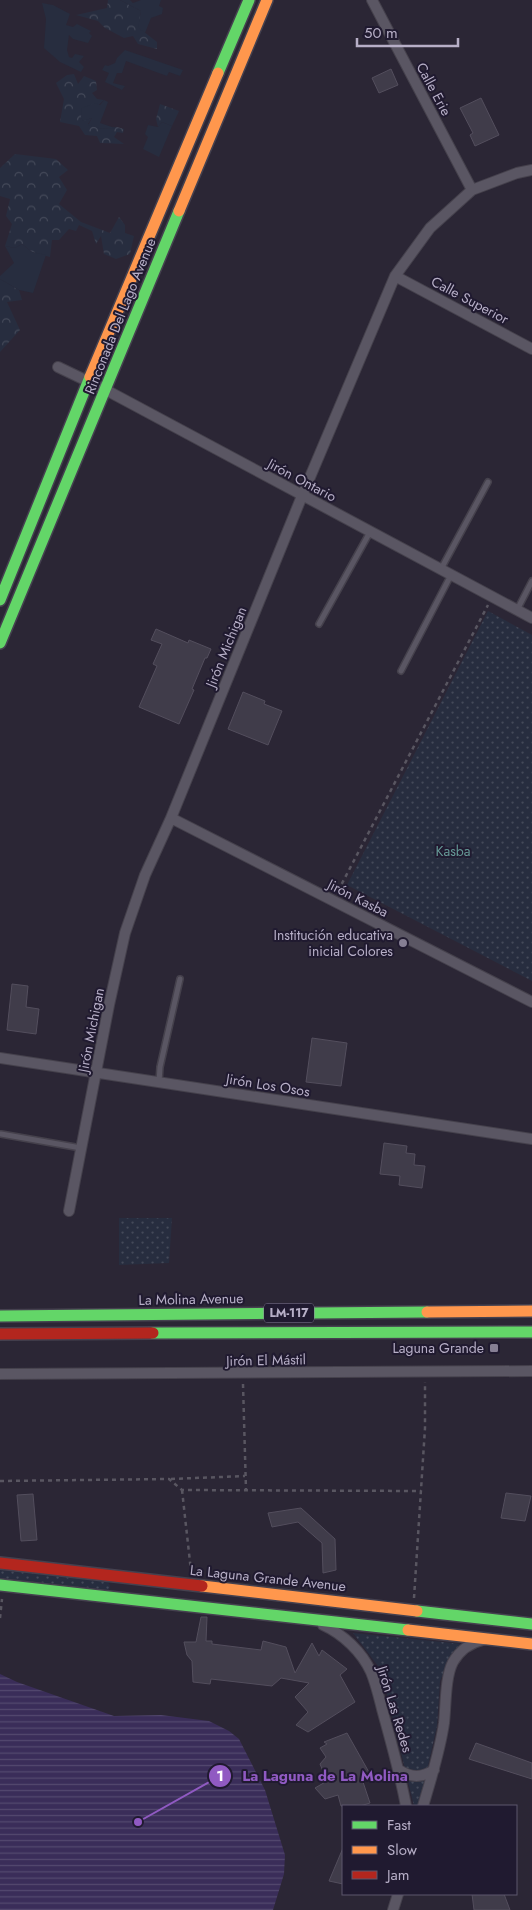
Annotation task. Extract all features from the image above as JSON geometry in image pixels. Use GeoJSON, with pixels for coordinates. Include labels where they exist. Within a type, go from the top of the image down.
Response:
{"type":"FeatureCollection","features":[{"type":"Feature","properties":{"kind":"street","name":"Rinconada Del Lago Avenue"},"geometry":{"type":"LineString","coordinates":[[0,600],[88,381],[248,0]]}},
{"type":"Feature","properties":{"kind":"street","name":"Rinconada Del Lago Avenue"},"geometry":{"type":"LineString","coordinates":[[0,643],[267,0]]}},
{"type":"Feature","properties":{"kind":"street","name":"Calle Erie"},"geometry":{"type":"LineString","coordinates":[[372,0],[472,190]]}},
{"type":"Feature","properties":{"kind":"street","name":"Jirón Michigan"},"geometry":{"type":"LineString","coordinates":[[69,1211],[125,933],[145,875],[171,818],[302,496],[395,276],[430,228],[472,190],[517,173],[532,170]]}},
{"type":"Feature","properties":{"kind":"street","name":"Calle Superior"},"geometry":{"type":"LineString","coordinates":[[395,276],[532,349]]}},
{"type":"Feature","properties":{"kind":"street","name":"Jirón Ontario"},"geometry":{"type":"LineString","coordinates":[[58,367],[106,390],[532,618]]}},
{"type":"Feature","properties":{"kind":"street","name":"Jirón Kasba"},"geometry":{"type":"LineString","coordinates":[[171,818],[532,1002]]}},
{"type":"Feature","properties":{"kind":"street","name":"Jirón Los Osos"},"geometry":{"type":"LineString","coordinates":[[0,1058],[532,1139]]}},
{"type":"Feature","properties":{"kind":"street","name":"La Molina Avenue"},"geometry":{"type":"LineString","coordinates":[[0,1316],[532,1311]]}},
{"type":"Feature","properties":{"kind":"street"},"geometry":{"type":"LineString","coordinates":[[46,1316],[150,1333]]}},
{"type":"Feature","properties":{"kind":"street","name":"LM-117"},"geometry":{"type":"LineString","coordinates":[[0,1334],[532,1332]]}},
{"type":"Feature","properties":{"kind":"street","name":"Jirón El Mástil"},"geometry":{"type":"LineString","coordinates":[[0,1374],[532,1371]]}},
{"type":"Feature","properties":{"kind":"street","name":"La Laguna Grande Avenue"},"geometry":{"type":"LineString","coordinates":[[0,1563],[532,1624]]}},
{"type":"Feature","properties":{"kind":"street"},"geometry":{"type":"LineString","coordinates":[[114,1597],[116,1576]]}},
{"type":"Feature","properties":{"kind":"street"},"geometry":{"type":"LineString","coordinates":[[2,1585],[532,1644]]}},
{"type":"Feature","properties":{"kind":"street"},"geometry":{"type":"LineString","coordinates":[[271,1614],[275,1594]]}},
{"type":"Feature","properties":{"kind":"street","name":"Jirón Las Redes"},"geometry":{"type":"LineString","coordinates":[[308,1619],[333,1629],[362,1657],[372,1673],[399,1770],[406,1805]]}},
{"type":"Feature","properties":{"kind":"street"},"geometry":{"type":"LineString","coordinates":[[423,1805],[434,1770],[444,1724],[448,1680],[452,1664],[461,1651],[474,1642],[490,1639]]}},
{"type":"Feature","properties":{"kind":"street"},"geometry":{"type":"LineString","coordinates":[[399,1770],[407,1775],[416,1777],[426,1775],[434,1770]]}},
{"type":"Feature","properties":{"kind":"street"},"geometry":{"type":"LineString","coordinates":[[393,1910],[398,1895]]}},
{"type":"Feature","properties":{"kind":"lane"},"geometry":{"type":"LineString","coordinates":[[441,570],[488,482]]}},
{"type":"Feature","properties":{"kind":"lane"},"geometry":{"type":"LineString","coordinates":[[319,624],[370,532]]}},
{"type":"Feature","properties":{"kind":"lane"},"geometry":{"type":"LineString","coordinates":[[401,671],[451,575]]}},
{"type":"Feature","properties":{"kind":"lane"},"geometry":{"type":"LineString","coordinates":[[517,611],[532,581]]}},
{"type":"Feature","properties":{"kind":"lane"},"geometry":{"type":"LineString","coordinates":[[159,1082],[160,1066],[180,979]]}},
{"type":"Feature","properties":{"kind":"lane"},"geometry":{"type":"LineString","coordinates":[[1,1134],[82,1148]]}},
{"type":"Feature","properties":{"kind":"path"},"geometry":{"type":"LineString","coordinates":[[333,901],[492,597]]}},
{"type":"Feature","properties":{"kind":"path"},"geometry":{"type":"LineString","coordinates":[[413,1610],[425,1428],[426,1372]]}},
{"type":"Feature","properties":{"kind":"path"},"geometry":{"type":"LineString","coordinates":[[243,1374],[246,1490]]}},
{"type":"Feature","properties":{"kind":"path"},"geometry":{"type":"LineString","coordinates":[[0,1481],[245,1476]]}},
{"type":"Feature","properties":{"kind":"path"},"geometry":{"type":"LineString","coordinates":[[169,1479],[182,1490],[421,1491]]}},
{"type":"Feature","properties":{"kind":"path"},"geometry":{"type":"LineString","coordinates":[[182,1490],[193,1585]]}},
{"type":"Feature","properties":{"kind":"path"},"geometry":{"type":"LineString","coordinates":[[0,1618],[2,1585]]}},
{"type":"Feature","properties":{"kind":"green space"},"geometry":{"type":"Polygon","coordinates":[[[108,0],[120,0],[141,11],[139,28],[157,42],[157,49],[138,44],[133,36],[124,38],[105,28],[98,21],[76,15],[107,8],[108,0]]]}},
{"type":"Feature","properties":{"kind":"green space"},"geometry":{"type":"Polygon","coordinates":[[[120,0],[130,0],[133,3],[141,0],[161,0],[159,6],[163,8],[162,14],[151,18],[145,33],[138,28],[141,11],[120,0]]]}},
{"type":"Feature","properties":{"kind":"green space"},"geometry":{"type":"Polygon","coordinates":[[[42,3],[53,5],[70,14],[66,25],[73,27],[77,24],[91,31],[89,33],[92,36],[88,43],[73,39],[69,35],[67,50],[69,57],[72,58],[75,54],[84,56],[79,62],[84,67],[81,72],[60,62],[44,48],[46,19],[42,3]]]}},
{"type":"Feature","properties":{"kind":"green space"},"geometry":{"type":"Polygon","coordinates":[[[125,50],[183,70],[180,76],[169,72],[167,76],[126,61],[122,73],[117,73],[113,83],[125,86],[122,90],[105,82],[109,73],[102,70],[105,65],[108,66],[115,63],[125,50]]]}},
{"type":"Feature","properties":{"kind":"green space"},"geometry":{"type":"Polygon","coordinates":[[[74,74],[78,84],[84,76],[96,81],[97,90],[92,93],[97,99],[104,100],[83,120],[92,118],[88,124],[102,129],[117,127],[124,129],[123,133],[117,132],[114,137],[124,144],[100,143],[97,136],[85,135],[79,126],[60,122],[64,99],[56,83],[67,75],[74,74]]]}},
{"type":"Feature","properties":{"kind":"green space"},"geometry":{"type":"Polygon","coordinates":[[[104,100],[108,102],[100,123],[115,128],[102,129],[88,125],[92,118],[83,121],[81,117],[82,108],[95,103],[100,105],[104,100]]]}},
{"type":"Feature","properties":{"kind":"green space"},"geometry":{"type":"Polygon","coordinates":[[[160,104],[179,111],[172,126],[162,122],[158,127],[156,119],[160,104]]]}},
{"type":"Feature","properties":{"kind":"green space"},"geometry":{"type":"Polygon","coordinates":[[[162,122],[172,126],[159,157],[143,149],[148,137],[145,134],[148,125],[158,127],[162,122]]]}},
{"type":"Feature","properties":{"kind":"green space"},"geometry":{"type":"Polygon","coordinates":[[[15,154],[56,159],[68,170],[59,177],[67,190],[59,204],[81,222],[110,233],[119,217],[125,225],[125,233],[134,236],[130,254],[116,259],[104,254],[101,236],[96,244],[92,231],[79,225],[76,231],[69,229],[59,240],[52,240],[50,257],[32,252],[22,244],[15,248],[5,246],[12,224],[6,216],[10,199],[0,196],[0,168],[15,154]]]}},
{"type":"Feature","properties":{"kind":"green space"},"geometry":{"type":"Polygon","coordinates":[[[22,244],[32,252],[46,255],[33,293],[19,290],[0,279],[0,276],[14,263],[5,246],[15,248],[22,244]]]}},
{"type":"Feature","properties":{"kind":"green space"},"geometry":{"type":"Polygon","coordinates":[[[0,279],[19,290],[22,300],[7,302],[20,330],[0,352],[0,279]]]}},
{"type":"Feature","properties":{"kind":"green space","name":"Kasba"},"geometry":{"type":"Polygon","coordinates":[[[488,611],[532,635],[532,981],[347,885],[488,611]]]}},
{"type":"Feature","properties":{"kind":"green space"},"geometry":{"type":"Polygon","coordinates":[[[119,1218],[172,1218],[169,1263],[119,1265],[119,1218]]]}},
{"type":"Feature","properties":{"kind":"green space"},"geometry":{"type":"Polygon","coordinates":[[[0,1569],[108,1582],[110,1586],[109,1590],[0,1578],[0,1569]]]}},
{"type":"Feature","properties":{"kind":"green space"},"geometry":{"type":"Polygon","coordinates":[[[353,1633],[462,1644],[451,1657],[440,1681],[437,1726],[419,1805],[414,1805],[381,1670],[353,1633]]]}},
{"type":"Feature","properties":{"kind":"shaded area"},"geometry":{"type":"Polygon","coordinates":[[[0,1674],[17,1682],[114,1716],[161,1715],[209,1721],[229,1731],[239,1739],[265,1790],[285,1855],[284,1874],[273,1910],[0,1910],[0,1674]]]}},
{"type":"Feature","properties":{"kind":"building"},"geometry":{"type":"Polygon","coordinates":[[[391,69],[398,85],[379,93],[372,78],[391,69]]]}},
{"type":"Feature","properties":{"kind":"building"},"geometry":{"type":"Polygon","coordinates":[[[481,98],[499,135],[475,146],[470,135],[473,133],[460,108],[481,98]]]}},
{"type":"Feature","properties":{"kind":"building"},"geometry":{"type":"Polygon","coordinates":[[[156,629],[188,643],[189,640],[211,649],[207,658],[205,658],[179,724],[139,707],[157,666],[153,664],[162,644],[151,640],[156,629]]]}},
{"type":"Feature","properties":{"kind":"building"},"geometry":{"type":"Polygon","coordinates":[[[243,692],[265,701],[264,704],[282,711],[268,745],[228,729],[243,692]]]}},
{"type":"Feature","properties":{"kind":"building"},"geometry":{"type":"Polygon","coordinates":[[[12,984],[28,986],[26,1007],[39,1009],[36,1034],[7,1030],[12,984]]]}},
{"type":"Feature","properties":{"kind":"building"},"geometry":{"type":"Polygon","coordinates":[[[312,1038],[347,1043],[341,1086],[306,1082],[312,1038]]]}},
{"type":"Feature","properties":{"kind":"building"},"geometry":{"type":"Polygon","coordinates":[[[384,1143],[407,1146],[406,1153],[415,1154],[414,1165],[425,1166],[422,1188],[399,1185],[400,1176],[380,1174],[384,1143]]]}},
{"type":"Feature","properties":{"kind":"building"},"geometry":{"type":"Polygon","coordinates":[[[506,1493],[531,1496],[525,1521],[501,1518],[506,1493]]]}},
{"type":"Feature","properties":{"kind":"building"},"geometry":{"type":"Polygon","coordinates":[[[33,1494],[37,1540],[21,1541],[17,1495],[33,1494]]]}},
{"type":"Feature","properties":{"kind":"building"},"geometry":{"type":"Polygon","coordinates":[[[301,1508],[335,1539],[336,1570],[323,1573],[322,1543],[298,1522],[272,1527],[268,1513],[301,1508]]]}},
{"type":"Feature","properties":{"kind":"building"},"geometry":{"type":"Polygon","coordinates":[[[201,1617],[207,1617],[206,1641],[212,1641],[212,1644],[261,1650],[263,1641],[286,1647],[295,1673],[312,1643],[319,1656],[322,1650],[347,1669],[340,1675],[355,1702],[308,1732],[296,1725],[308,1712],[295,1697],[309,1683],[281,1678],[272,1686],[211,1679],[210,1684],[193,1682],[192,1661],[187,1655],[184,1642],[196,1642],[201,1617]]]}},
{"type":"Feature","properties":{"kind":"building"},"geometry":{"type":"Polygon","coordinates":[[[347,1733],[370,1774],[363,1782],[370,1803],[341,1806],[338,1795],[325,1799],[315,1788],[327,1781],[320,1764],[326,1757],[320,1748],[327,1744],[324,1742],[347,1733]]]}},
{"type":"Feature","properties":{"kind":"building"},"geometry":{"type":"Polygon","coordinates":[[[476,1743],[532,1763],[532,1779],[469,1759],[476,1743]]]}},
{"type":"Feature","properties":{"kind":"building"},"geometry":{"type":"Polygon","coordinates":[[[342,1850],[342,1884],[329,1881],[342,1850]]]}},
{"type":"Feature","properties":{"kind":"building"},"geometry":{"type":"Polygon","coordinates":[[[472,1895],[504,1895],[510,1910],[474,1910],[472,1895]]]}},
{"type":"Feature","properties":{"kind":"traffic: fast"},"geometry":{"type":"LineString","coordinates":[[218,73],[249,0]]}},
{"type":"Feature","properties":{"kind":"traffic: fast"},"geometry":{"type":"LineString","coordinates":[[0,643],[179,211]]}},
{"type":"Feature","properties":{"kind":"traffic: fast"},"geometry":{"type":"LineString","coordinates":[[0,600],[90,377]]}},
{"type":"Feature","properties":{"kind":"traffic: fast"},"geometry":{"type":"LineString","coordinates":[[0,1316],[427,1312]]}},
{"type":"Feature","properties":{"kind":"traffic: fast"},"geometry":{"type":"LineString","coordinates":[[153,1333],[532,1332]]}},
{"type":"Feature","properties":{"kind":"traffic: fast"},"geometry":{"type":"LineString","coordinates":[[0,1585],[408,1630]]}},
{"type":"Feature","properties":{"kind":"traffic: fast"},"geometry":{"type":"LineString","coordinates":[[417,1611],[532,1624]]}},
{"type":"Feature","properties":{"kind":"traffic: slow"},"geometry":{"type":"LineString","coordinates":[[179,211],[267,0]]}},
{"type":"Feature","properties":{"kind":"traffic: slow"},"geometry":{"type":"LineString","coordinates":[[90,377],[218,73]]}},
{"type":"Feature","properties":{"kind":"traffic: slow"},"geometry":{"type":"LineString","coordinates":[[427,1312],[532,1311]]}},
{"type":"Feature","properties":{"kind":"traffic: slow"},"geometry":{"type":"LineString","coordinates":[[202,1586],[417,1611]]}},
{"type":"Feature","properties":{"kind":"traffic: slow"},"geometry":{"type":"LineString","coordinates":[[408,1630],[532,1644]]}},
{"type":"Feature","properties":{"kind":"traffic: jam"},"geometry":{"type":"LineString","coordinates":[[0,1334],[153,1333]]}},
{"type":"Feature","properties":{"kind":"traffic: jam"},"geometry":{"type":"LineString","coordinates":[[0,1563],[202,1586]]}},
{"type":"Feature","properties":{"kind":"place","name":"Institución educativa inicial Colores"},"geometry":{"type":"Point","coordinates":[403,943]}},
{"type":"Feature","properties":{"kind":"place","name":"Laguna Grande"},"geometry":{"type":"Point","coordinates":[494,1348]}},
{"type":"Feature","properties":{"kind":"place","name":"La Laguna de La Molina"},"geometry":{"type":"Point","coordinates":[138,1822]}}]}
